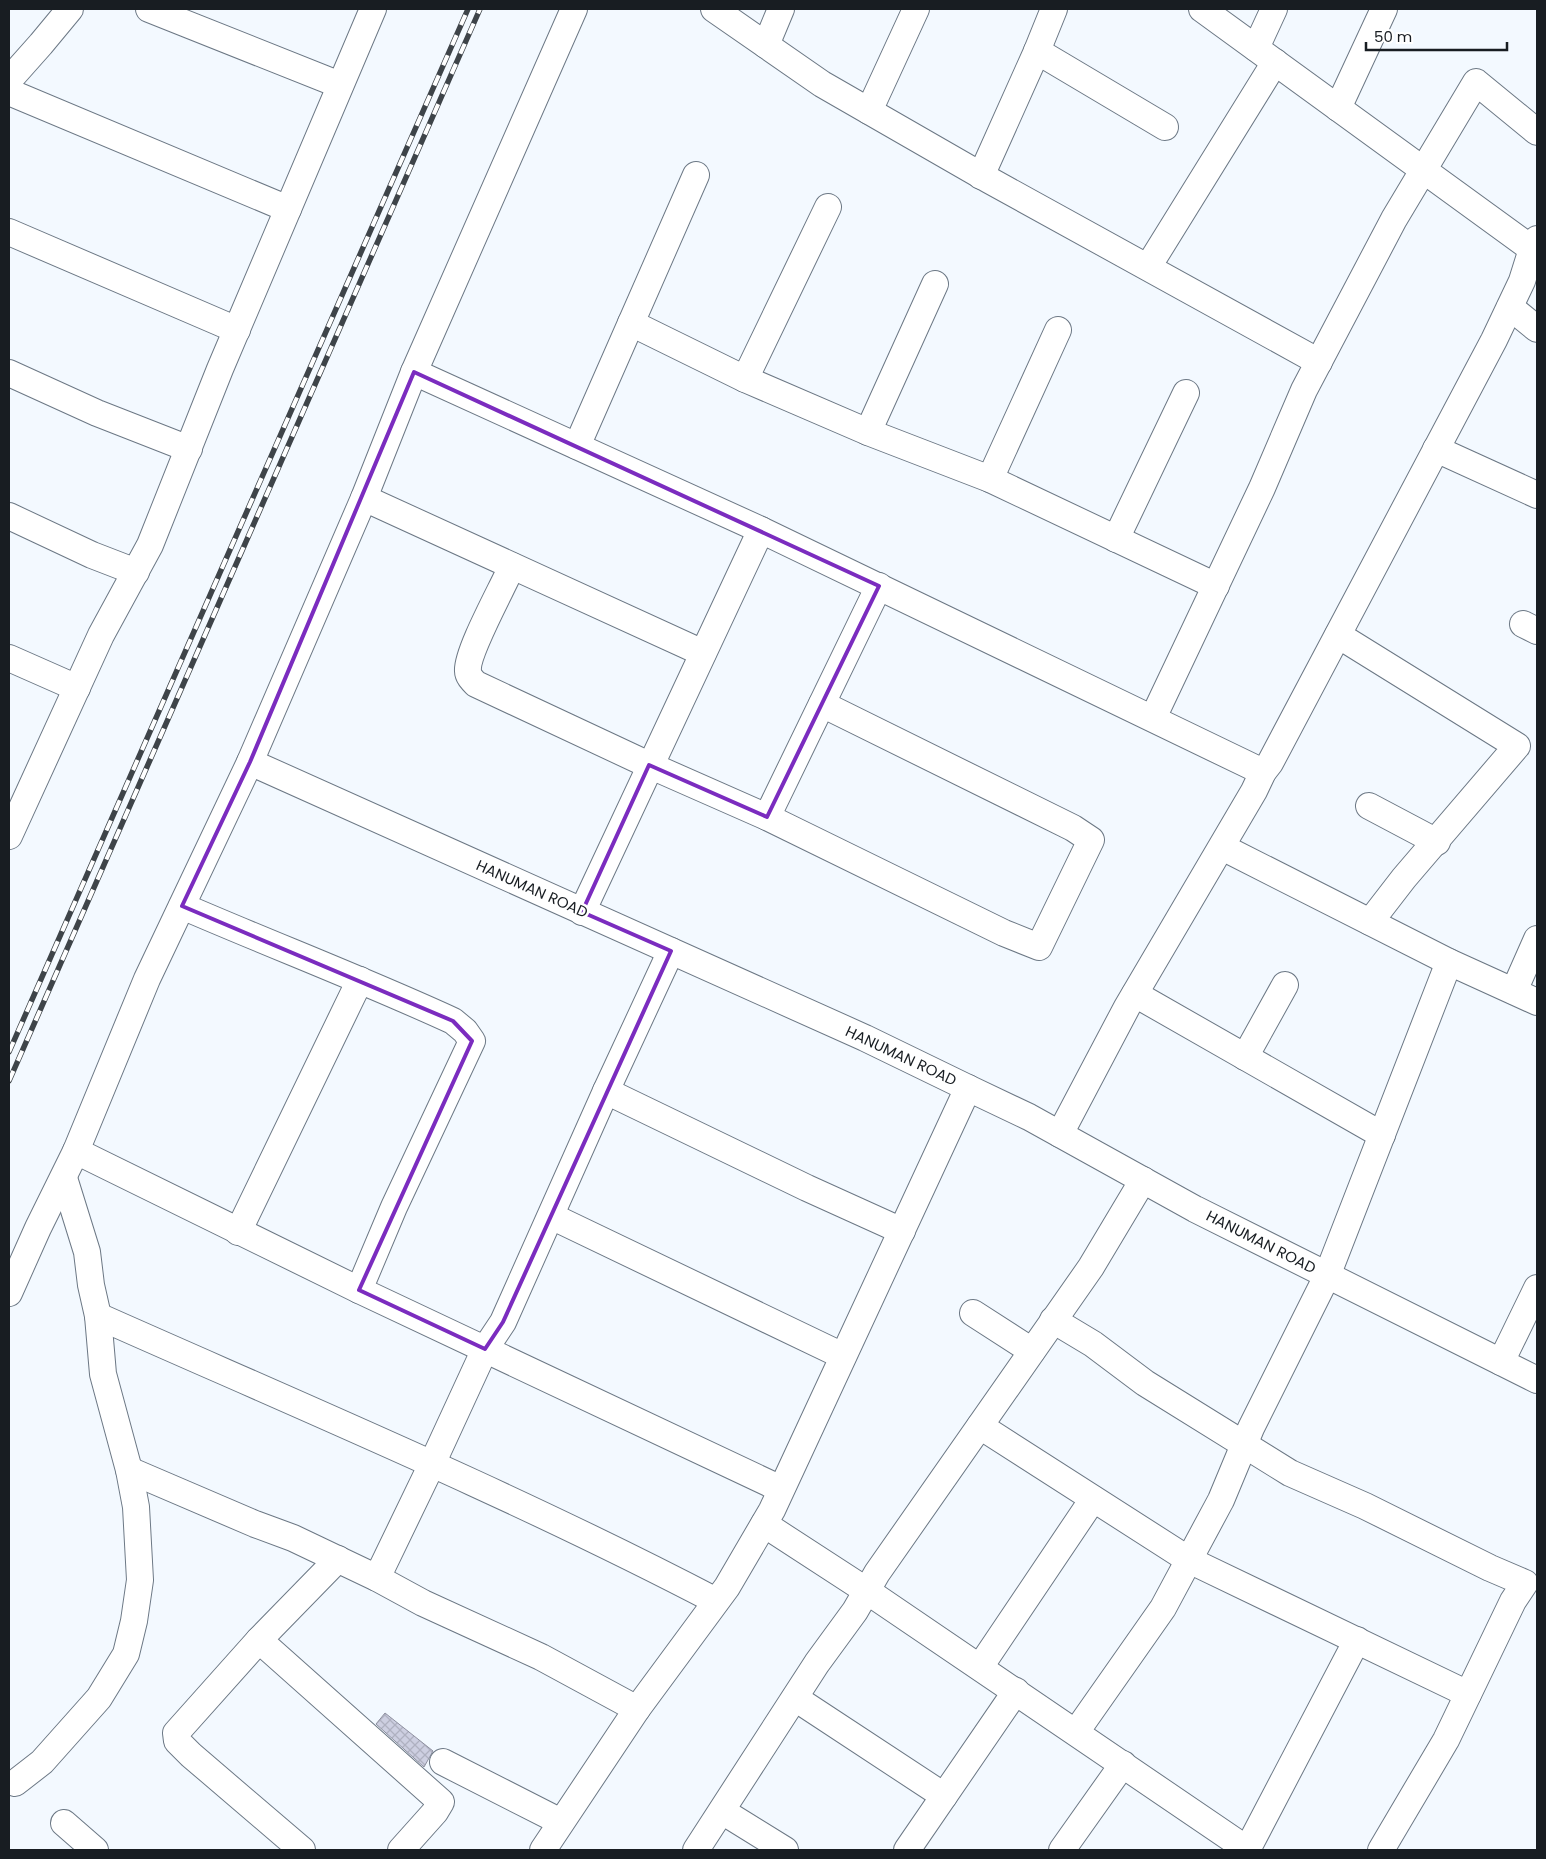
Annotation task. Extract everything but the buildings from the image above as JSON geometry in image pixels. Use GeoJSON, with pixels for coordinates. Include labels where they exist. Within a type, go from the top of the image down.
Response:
{"type":"FeatureCollection","features":[{"type":"Feature","properties":{"kind":"street"},"geometry":{"type":"LineString","coordinates":[[9,80],[70,9]]}},
{"type":"Feature","properties":{"kind":"street"},"geometry":{"type":"LineString","coordinates":[[150,9],[340,86]]}},
{"type":"Feature","properties":{"kind":"street"},"geometry":{"type":"LineString","coordinates":[[9,836],[101,635],[150,545],[237,330],[373,9]]}},
{"type":"Feature","properties":{"kind":"street"},"geometry":{"type":"LineString","coordinates":[[9,1293],[38,1228],[76,1151],[147,979],[250,762],[364,498],[414,372],[574,9]]}},
{"type":"Feature","properties":{"kind":"street"},"geometry":{"type":"LineString","coordinates":[[714,9],[822,84],[868,111],[981,176],[1320,362]]}},
{"type":"Feature","properties":{"kind":"street"},"geometry":{"type":"LineString","coordinates":[[766,45],[781,9]]}},
{"type":"Feature","properties":{"kind":"street"},"geometry":{"type":"LineString","coordinates":[[868,111],[916,9]]}},
{"type":"Feature","properties":{"kind":"street"},"geometry":{"type":"LineString","coordinates":[[981,176],[1054,9]]}},
{"type":"Feature","properties":{"kind":"street"},"geometry":{"type":"LineString","coordinates":[[1060,1134],[1135,994],[1222,847],[1263,772],[1270,763],[1510,307],[1522,282],[1534,244],[1424,171],[1202,9]]}},
{"type":"Feature","properties":{"kind":"street"},"geometry":{"type":"LineString","coordinates":[[1148,267],[1266,55],[1274,9]]}},
{"type":"Feature","properties":{"kind":"street"},"geometry":{"type":"LineString","coordinates":[[1338,108],[1384,9]]}},
{"type":"Feature","properties":{"kind":"street"},"geometry":{"type":"LineString","coordinates":[[1037,51],[1165,127]]}},
{"type":"Feature","properties":{"kind":"street"},"geometry":{"type":"LineString","coordinates":[[1154,718],[1262,488],[1304,390],[1394,219],[1476,82],[1537,132]]}},
{"type":"Feature","properties":{"kind":"street"},"geometry":{"type":"LineString","coordinates":[[9,92],[288,209]]}},
{"type":"Feature","properties":{"kind":"street"},"geometry":{"type":"LineString","coordinates":[[577,446],[696,175]]}},
{"type":"Feature","properties":{"kind":"street"},"geometry":{"type":"LineString","coordinates":[[745,379],[828,207]]}},
{"type":"Feature","properties":{"kind":"street"},"geometry":{"type":"LineString","coordinates":[[9,232],[237,330]]}},
{"type":"Feature","properties":{"kind":"street"},"geometry":{"type":"LineString","coordinates":[[868,432],[935,284]]}},
{"type":"Feature","properties":{"kind":"street"},"geometry":{"type":"LineString","coordinates":[[1510,307],[1537,329]]}},
{"type":"Feature","properties":{"kind":"street"},"geometry":{"type":"LineString","coordinates":[[631,323],[745,379],[868,432],[990,479],[1216,586]]}},
{"type":"Feature","properties":{"kind":"street"},"geometry":{"type":"LineString","coordinates":[[990,479],[1058,330]]}},
{"type":"Feature","properties":{"kind":"street"},"geometry":{"type":"LineString","coordinates":[[414,372],[761,530],[1263,772]]}},
{"type":"Feature","properties":{"kind":"street"},"geometry":{"type":"LineString","coordinates":[[9,373],[97,413],[189,449]]}},
{"type":"Feature","properties":{"kind":"street"},"geometry":{"type":"LineString","coordinates":[[1116,538],[1186,393]]}},
{"type":"Feature","properties":{"kind":"street"},"geometry":{"type":"LineString","coordinates":[[1436,449],[1537,495]]}},
{"type":"Feature","properties":{"kind":"street"},"geometry":{"type":"LineString","coordinates":[[364,498],[703,653]]}},
{"type":"Feature","properties":{"kind":"street"},"geometry":{"type":"LineString","coordinates":[[9,516],[92,555],[136,572]]}},
{"type":"Feature","properties":{"kind":"street"},"geometry":{"type":"LineString","coordinates":[[582,912],[649,765],[761,530]]}},
{"type":"Feature","properties":{"kind":"street"},"geometry":{"type":"LineString","coordinates":[[512,566],[473,648],[468,663],[468,674],[476,684],[649,765],[767,816],[1004,933],[1039,947],[1091,840],[1073,828],[822,704]]}},
{"type":"Feature","properties":{"kind":"street"},"geometry":{"type":"LineString","coordinates":[[767,816],[879,586]]}},
{"type":"Feature","properties":{"kind":"street"},"geometry":{"type":"LineString","coordinates":[[1338,635],[1518,746],[1404,878],[1370,922]]}},
{"type":"Feature","properties":{"kind":"street"},"geometry":{"type":"LineString","coordinates":[[9,658],[77,688]]}},
{"type":"Feature","properties":{"kind":"street","name":"HANUMAN ROAD"},"geometry":{"type":"LineString","coordinates":[[250,762],[865,1038],[1029,1117],[1195,1209],[1537,1380]]}},
{"type":"Feature","properties":{"kind":"street"},"geometry":{"type":"LineString","coordinates":[[1369,806],[1437,842]]}},
{"type":"Feature","properties":{"kind":"street"},"geometry":{"type":"LineString","coordinates":[[1222,847],[1449,962],[1537,1002]]}},
{"type":"Feature","properties":{"kind":"street"},"geometry":{"type":"LineString","coordinates":[[182,906],[453,1021],[465,1031],[472,1041],[394,1207],[360,1290]]}},
{"type":"Feature","properties":{"kind":"street"},"geometry":{"type":"LineString","coordinates":[[1514,991],[1537,939]]}},
{"type":"Feature","properties":{"kind":"street"},"geometry":{"type":"LineString","coordinates":[[377,1578],[485,1349],[503,1322],[606,1091],[671,952]]}},
{"type":"Feature","properties":{"kind":"street"},"geometry":{"type":"LineString","coordinates":[[1076,1732],[1163,1608],[1221,1500],[1251,1428],[1327,1276],[1449,962]]}},
{"type":"Feature","properties":{"kind":"street"},"geometry":{"type":"LineString","coordinates":[[238,1232],[360,980]]}},
{"type":"Feature","properties":{"kind":"street"},"geometry":{"type":"LineString","coordinates":[[1245,1057],[1285,985]]}},
{"type":"Feature","properties":{"kind":"street"},"geometry":{"type":"LineString","coordinates":[[1135,994],[1382,1135]]}},
{"type":"Feature","properties":{"kind":"street"},"geometry":{"type":"LineString","coordinates":[[543,1850],[637,1709],[716,1601],[764,1524],[968,1088]]}},
{"type":"Feature","properties":{"kind":"street"},"geometry":{"type":"LineString","coordinates":[[606,1091],[902,1232]]}},
{"type":"Feature","properties":{"kind":"street"},"geometry":{"type":"LineString","coordinates":[[76,1151],[238,1232],[781,1489]]}},
{"type":"Feature","properties":{"kind":"street"},"geometry":{"type":"LineString","coordinates":[[15,1783],[42,1762],[99,1698],[126,1654],[134,1621],[140,1580],[136,1507],[129,1470],[103,1374],[98,1316],[91,1285],[87,1252],[64,1178]]}},
{"type":"Feature","properties":{"kind":"street"},"geometry":{"type":"LineString","coordinates":[[696,1850],[866,1591],[1091,1267],[1143,1180]]}},
{"type":"Feature","properties":{"kind":"street"},"geometry":{"type":"LineString","coordinates":[[551,1216],[843,1356]]}},
{"type":"Feature","properties":{"kind":"street"},"geometry":{"type":"LineString","coordinates":[[1501,1362],[1537,1288]]}},
{"type":"Feature","properties":{"kind":"street"},"geometry":{"type":"LineString","coordinates":[[973,1313],[1032,1351]]}},
{"type":"Feature","properties":{"kind":"street"},"geometry":{"type":"LineString","coordinates":[[98,1316],[432,1464],[630,1556],[716,1601]]}},
{"type":"Feature","properties":{"kind":"street"},"geometry":{"type":"LineString","coordinates":[[1053,1320],[1093,1344],[1145,1383],[1290,1473],[1365,1506],[1490,1568],[1525,1583],[1513,1601],[1446,1740],[1381,1850]]}},
{"type":"Feature","properties":{"kind":"street"},"geometry":{"type":"LineString","coordinates":[[980,1426],[1189,1560],[1468,1694]]}},
{"type":"Feature","properties":{"kind":"street"},"geometry":{"type":"LineString","coordinates":[[129,1470],[338,1559],[423,1603],[541,1657],[637,1709]]}},
{"type":"Feature","properties":{"kind":"street"},"geometry":{"type":"LineString","coordinates":[[980,1667],[1093,1499]]}},
{"type":"Feature","properties":{"kind":"street"},"geometry":{"type":"LineString","coordinates":[[764,1524],[1016,1691],[1248,1850],[1357,1640]]}},
{"type":"Feature","properties":{"kind":"street"},"geometry":{"type":"LineString","coordinates":[[302,1850],[191,1755],[177,1741],[176,1733],[259,1640],[338,1559]]}},
{"type":"Feature","properties":{"kind":"street"},"geometry":{"type":"LineString","coordinates":[[259,1640],[442,1802],[401,1850]]}},
{"type":"Feature","properties":{"kind":"street"},"geometry":{"type":"LineString","coordinates":[[907,1850],[1016,1691]]}},
{"type":"Feature","properties":{"kind":"street"},"geometry":{"type":"LineString","coordinates":[[795,1698],[944,1796]]}},
{"type":"Feature","properties":{"kind":"street"},"geometry":{"type":"LineString","coordinates":[[443,1762],[561,1822]]}},
{"type":"Feature","properties":{"kind":"street"},"geometry":{"type":"LineString","coordinates":[[1062,1850],[1123,1764]]}},
{"type":"Feature","properties":{"kind":"street"},"geometry":{"type":"LineString","coordinates":[[722,1811],[785,1850]]}},
{"type":"Feature","properties":{"kind":"street"},"geometry":{"type":"LineString","coordinates":[[64,1823],[95,1850]]}},
{"type":"Feature","properties":{"kind":"highlighted area"},"geometry":{"type":"Polygon","coordinates":[[[414,372],[879,586],[767,817],[649,765],[582,912],[671,951],[503,1322],[485,1349],[359,1290],[472,1041],[453,1021],[182,906],[250,762],[414,372]]]}},
{"type":"Feature","properties":{"kind":"railway"},"geometry":{"type":"LineString","coordinates":[[9,1052],[468,9]]}},
{"type":"Feature","properties":{"kind":"railway"},"geometry":{"type":"LineString","coordinates":[[9,1081],[480,9]]}}]}
